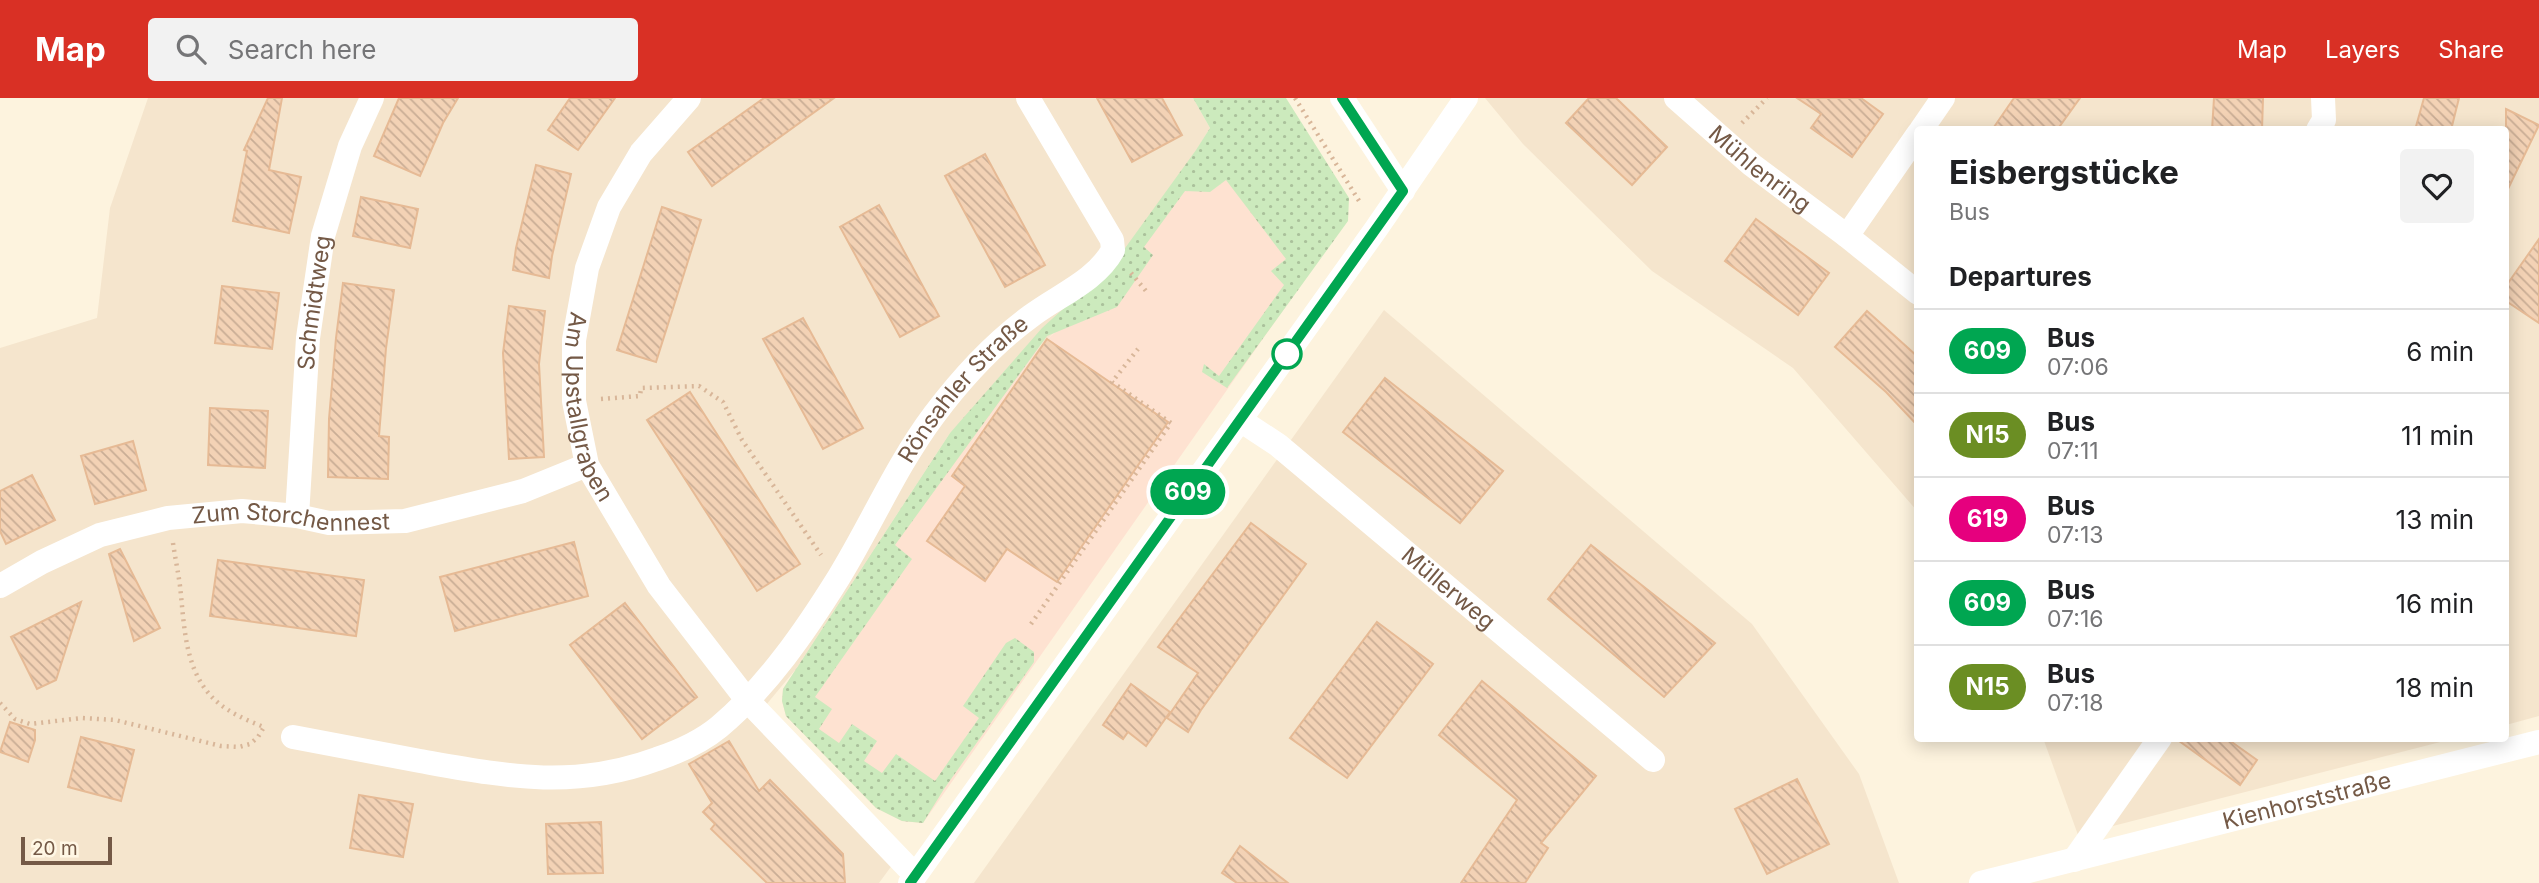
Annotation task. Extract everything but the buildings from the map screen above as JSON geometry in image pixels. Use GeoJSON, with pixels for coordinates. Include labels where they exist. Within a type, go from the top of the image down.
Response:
{"type":"FeatureCollection","features":[{"type":"Feature","properties":{"kind":"street","name":"Schmidtweg"},"geometry":{"type":"LineString","coordinates":[[297,516],[308,338],[323,236],[350,146],[372,98]]}},
{"type":"Feature","properties":{"kind":"street","name":"Am Upstallgraben"},"geometry":{"type":"LineString","coordinates":[[688,98],[641,153],[609,207],[587,268],[574,340],[574,401],[587,465],[659,586],[747,700],[913,879]]}},
{"type":"Feature","properties":{"kind":"street","name":"Rönsahler Straße"},"geometry":{"type":"LineString","coordinates":[[747,700],[777,667],[838,579],[913,444],[960,383],[985,355],[1030,316],[1098,271],[1113,250],[1112,240],[1028,98]]}},
{"type":"Feature","properties":{"kind":"street"},"geometry":{"type":"LineString","coordinates":[[1342,98],[1403,191]]}},
{"type":"Feature","properties":{"kind":"street"},"geometry":{"type":"LineString","coordinates":[[913,879],[1403,191],[1466,98]]}},
{"type":"Feature","properties":{"kind":"street","name":"Mühlenring"},"geometry":{"type":"LineString","coordinates":[[1676,98],[1752,164],[1914,290]]}},
{"type":"Feature","properties":{"kind":"street"},"geometry":{"type":"LineString","coordinates":[[1924,126],[1943,98]]}},
{"type":"Feature","properties":{"kind":"street"},"geometry":{"type":"LineString","coordinates":[[2320,126],[2324,120],[2323,98]]}},
{"type":"Feature","properties":{"kind":"street"},"geometry":{"type":"LineString","coordinates":[[1847,236],[1914,140]]}},
{"type":"Feature","properties":{"kind":"street","name":"Müllerweg"},"geometry":{"type":"LineString","coordinates":[[1240,420],[1288,454],[1653,760]]}},
{"type":"Feature","properties":{"kind":"street","name":"Zum Storchennest"},"geometry":{"type":"LineString","coordinates":[[0,586],[42,562],[100,535],[168,518],[242,512],[297,516],[329,523],[405,521],[523,491],[587,465]]}},
{"type":"Feature","properties":{"kind":"street"},"geometry":{"type":"LineString","coordinates":[[293,737],[499,775],[547,779],[589,777],[634,768],[675,753],[717,729],[747,700]]}},
{"type":"Feature","properties":{"kind":"street"},"geometry":{"type":"LineString","coordinates":[[2074,860],[2157,742]]}},
{"type":"Feature","properties":{"kind":"street","name":"Kienhorststraße"},"geometry":{"type":"LineString","coordinates":[[1981,883],[2539,742]]}},
{"type":"Feature","properties":{"kind":"path"},"geometry":{"type":"LineString","coordinates":[[1295,98],[1376,229]]}},
{"type":"Feature","properties":{"kind":"path"},"geometry":{"type":"LineString","coordinates":[[1031,624],[1171,423],[1112,382],[1138,349]]}},
{"type":"Feature","properties":{"kind":"path"},"geometry":{"type":"LineString","coordinates":[[574,401],[640,396],[641,388],[699,386],[723,402],[742,440],[838,579]]}},
{"type":"Feature","properties":{"kind":"path"},"geometry":{"type":"LineString","coordinates":[[168,518],[180,583],[185,642],[192,665],[204,687],[223,706],[264,727],[293,737]]}},
{"type":"Feature","properties":{"kind":"path"},"geometry":{"type":"LineString","coordinates":[[0,703],[15,719],[30,724],[82,718],[115,720],[221,746],[239,747],[250,744],[264,727]]}},
{"type":"Feature","properties":{"kind":"shaded area"},"geometry":{"type":"Polygon","coordinates":[[[148,98],[1193,98],[1210,128],[1130,259],[950,433],[796,669],[755,718],[901,853],[879,883],[0,883],[0,348],[97,318],[110,208],[148,98]]]}},
{"type":"Feature","properties":{"kind":"shaded area"},"geometry":{"type":"Polygon","coordinates":[[[1485,98],[2539,98],[2539,716],[2509,724],[2509,126],[1914,126],[1914,507],[1793,368],[1652,271],[1523,144],[1485,98]]]}},
{"type":"Feature","properties":{"kind":"shaded area"},"geometry":{"type":"Polygon","coordinates":[[[1196,150],[1314,266],[923,823],[902,821],[876,808],[786,716],[782,701],[783,689],[950,433],[1130,260],[1196,150]]]}},
{"type":"Feature","properties":{"kind":"shaded area"},"geometry":{"type":"Polygon","coordinates":[[[1384,310],[1752,624],[1859,774],[1899,883],[974,883],[1384,310]]]}},
{"type":"Feature","properties":{"kind":"shaded area"},"geometry":{"type":"Polygon","coordinates":[[[2044,742],[2440,742],[2078,835],[2044,742]]]}},
{"type":"Feature","properties":{"kind":"green space"},"geometry":{"type":"Polygon","coordinates":[[[1193,98],[1286,98],[1349,198],[1348,221],[1227,388],[1202,372],[1204,364],[1219,376],[1284,285],[1271,271],[1286,259],[1226,180],[1210,192],[1185,191],[1144,247],[1153,255],[1117,307],[1047,336],[895,545],[912,559],[815,697],[832,709],[819,729],[839,743],[852,724],[877,741],[864,761],[882,773],[896,754],[935,781],[979,718],[963,706],[1006,643],[1015,638],[1034,652],[1034,662],[923,823],[902,821],[876,808],[786,716],[782,701],[783,689],[950,433],[1042,328],[1115,262],[1196,150],[1210,128],[1193,98]]]}},
{"type":"Feature","properties":{"kind":"bus line","name":"609"},"geometry":{"type":"LineString","coordinates":[[910,883],[1403,191],[1342,98]]}}]}
